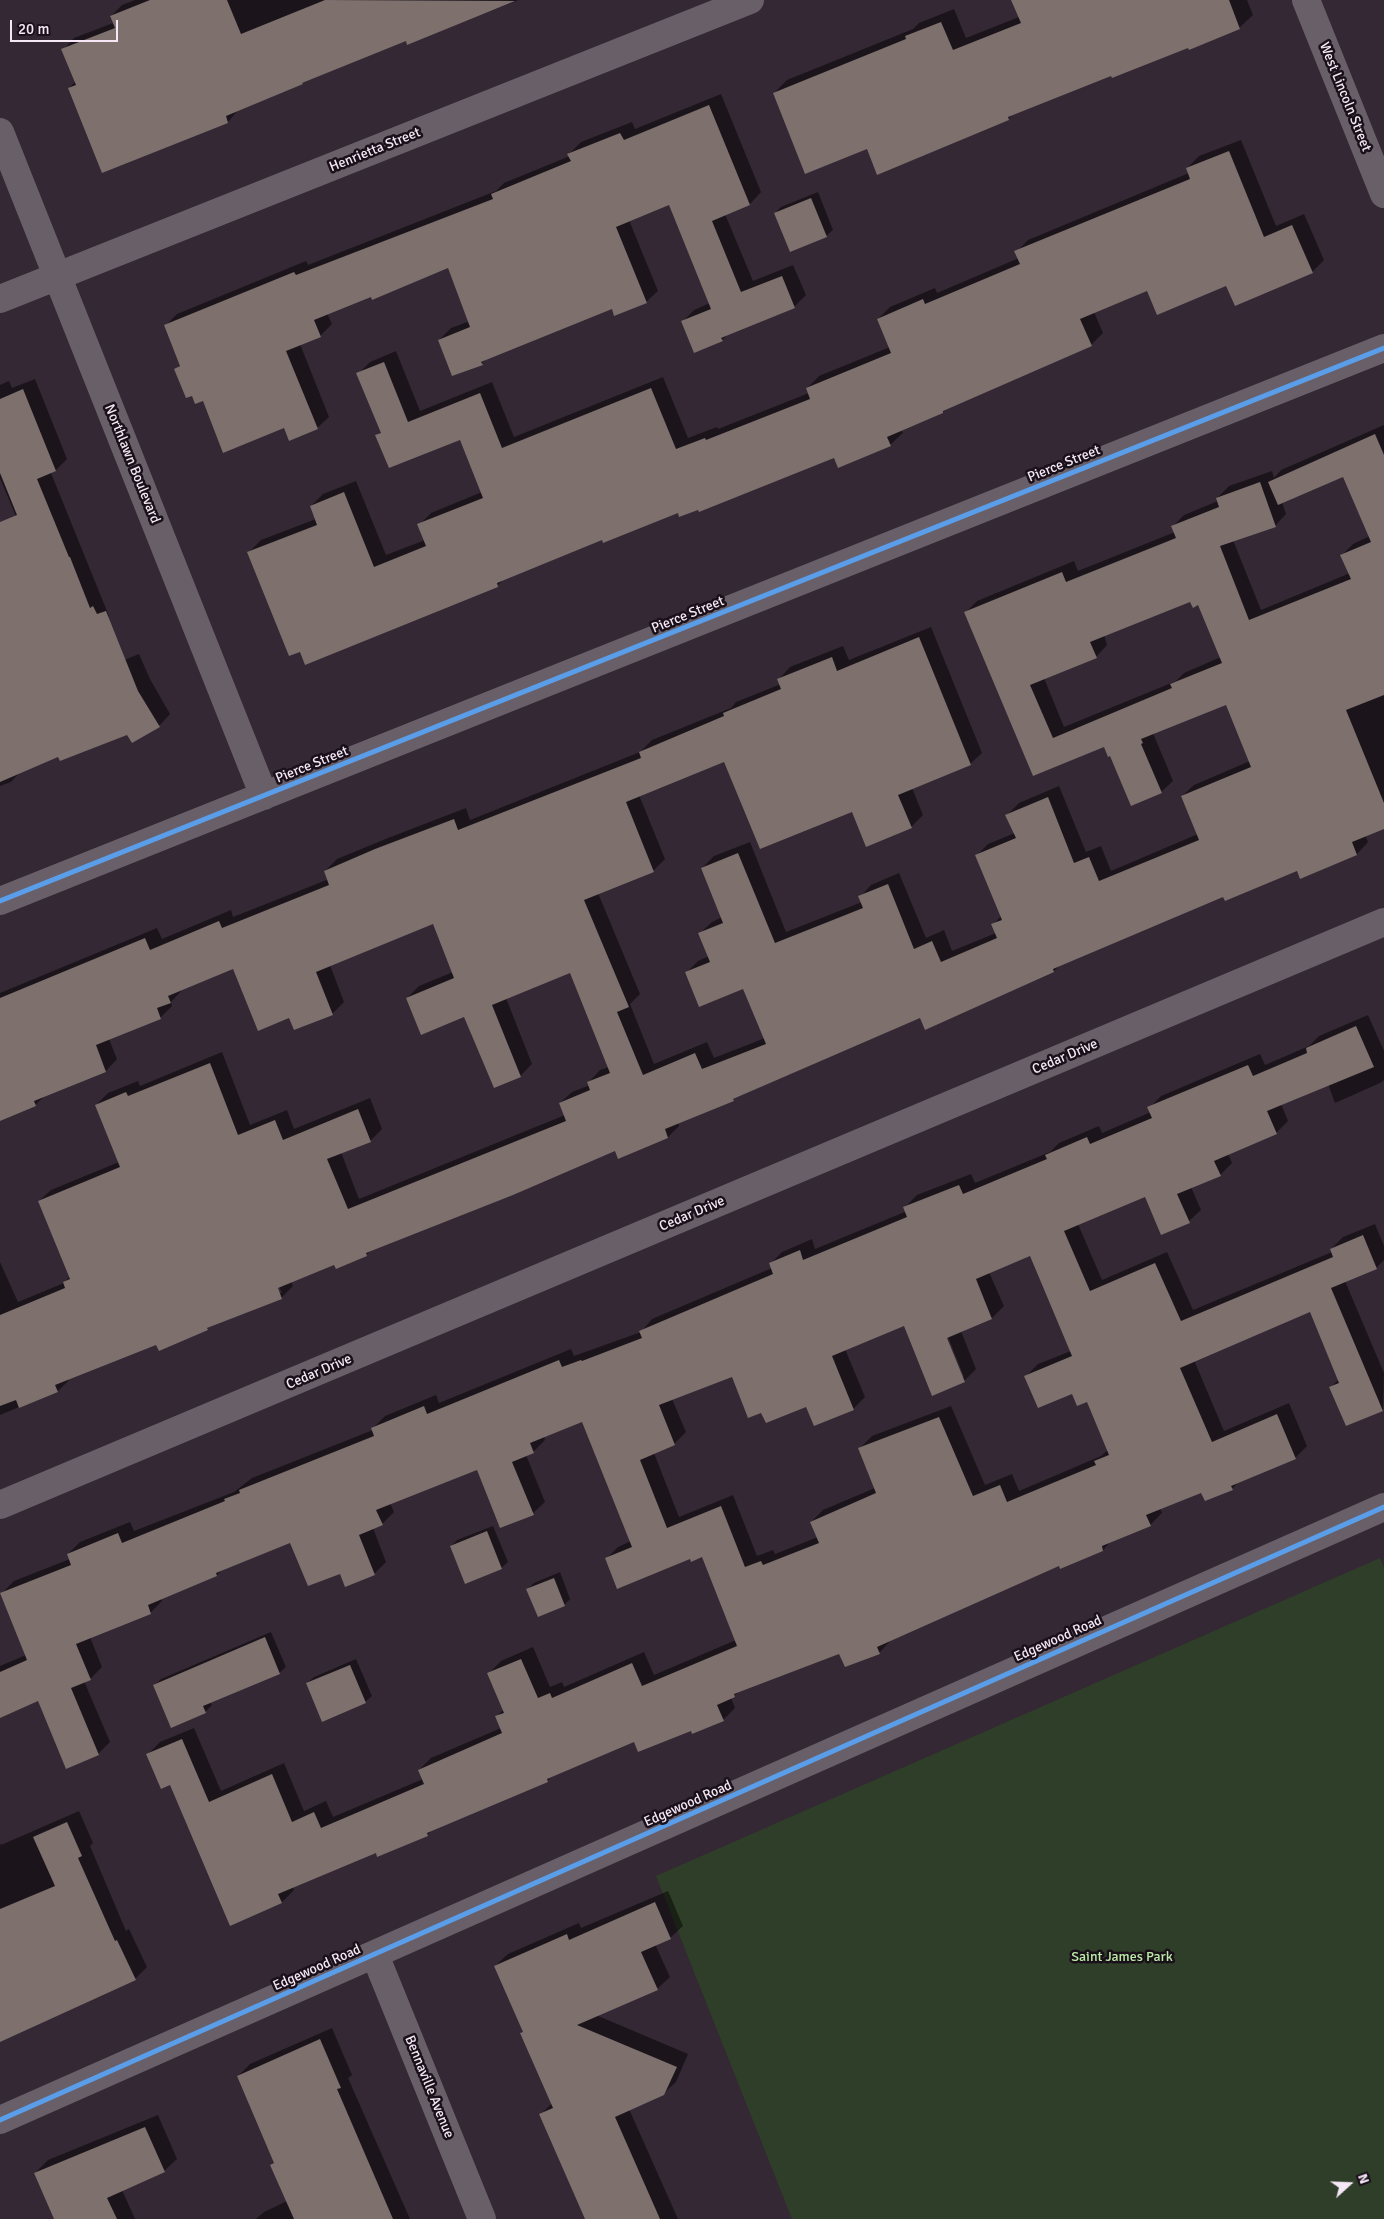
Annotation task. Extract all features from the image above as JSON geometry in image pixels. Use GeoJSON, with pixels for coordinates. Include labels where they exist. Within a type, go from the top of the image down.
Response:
{"type":"FeatureCollection","features":[{"type":"Feature","properties":{"kind":"street","name":"Henrietta Street"},"geometry":{"type":"LineString","coordinates":[[0,299],[750,0]]}},
{"type":"Feature","properties":{"kind":"street","name":"West Lincoln Street"},"geometry":{"type":"LineString","coordinates":[[1306,0],[1384,194]]}},
{"type":"Feature","properties":{"kind":"street","name":"Northlawn Boulevard"},"geometry":{"type":"LineString","coordinates":[[0,132],[264,796]]}},
{"type":"Feature","properties":{"kind":"street","name":"Pierce Street"},"geometry":{"type":"LineString","coordinates":[[0,901],[1384,348]]}},
{"type":"Feature","properties":{"kind":"street","name":"Cedar Drive"},"geometry":{"type":"LineString","coordinates":[[0,1506],[1384,922]]}},
{"type":"Feature","properties":{"kind":"street","name":"Edgewood Road"},"geometry":{"type":"LineString","coordinates":[[0,2120],[1384,1507]]}},
{"type":"Feature","properties":{"kind":"street","name":"Bennaville Avenue"},"geometry":{"type":"LineString","coordinates":[[375,1955],[482,2219]]}},
{"type":"Feature","properties":{"kind":"green space","name":"Saint James Park"},"geometry":{"type":"Polygon","coordinates":[[[1380,1558],[1384,1568],[1384,2219],[792,2219],[656,1876],[1380,1558]]]}},
{"type":"Feature","properties":{"kind":"building"},"geometry":{"type":"Polygon","coordinates":[[[150,0],[227,0],[241,34],[325,0],[515,1],[407,45],[406,41],[302,83],[226,116],[228,123],[102,173],[68,88],[76,85],[61,49],[115,28],[110,16],[150,0]]]}},
{"type":"Feature","properties":{"kind":"building"},"geometry":{"type":"Polygon","coordinates":[[[1011,0],[1229,0],[1240,29],[1189,50],[1188,48],[1112,78],[1111,76],[1008,117],[1009,120],[877,175],[867,149],[805,174],[773,93],[906,39],[905,36],[941,22],[953,50],[1021,23],[1011,0]]]}},
{"type":"Feature","properties":{"kind":"building"},"geometry":{"type":"Polygon","coordinates":[[[709,105],[750,205],[712,221],[741,292],[782,276],[795,308],[721,338],[723,341],[694,353],[681,321],[711,309],[669,205],[616,227],[647,303],[614,316],[612,309],[481,362],[483,365],[452,376],[438,340],[470,327],[448,268],[372,300],[371,297],[314,320],[321,337],[286,351],[318,429],[289,441],[284,428],[223,453],[203,401],[195,404],[192,396],[186,398],[174,369],[180,366],[164,325],[294,272],[296,275],[493,199],[491,194],[571,161],[567,154],[620,133],[624,140],[709,105]]]}},
{"type":"Feature","properties":{"kind":"building"},"geometry":{"type":"Polygon","coordinates":[[[1229,151],[1264,237],[1292,225],[1313,273],[1235,306],[1226,286],[1157,315],[1147,291],[1080,319],[1092,346],[887,437],[891,446],[838,468],[834,458],[699,512],[698,510],[679,517],[678,513],[603,543],[602,540],[497,583],[498,587],[305,665],[300,652],[289,656],[247,552],[317,525],[310,506],[344,492],[374,567],[426,546],[417,524],[483,498],[460,440],[389,468],[375,435],[381,433],[356,373],[384,362],[408,422],[480,393],[502,448],[651,388],[676,449],[705,438],[706,440],[810,399],[806,388],[891,353],[877,319],[923,299],[925,304],[1020,264],[1014,251],[1190,179],[1186,168],[1229,151]]]}},
{"type":"Feature","properties":{"kind":"building"},"geometry":{"type":"Polygon","coordinates":[[[811,198],[827,237],[790,252],[774,213],[811,198]]]}},
{"type":"Feature","properties":{"kind":"building"},"geometry":{"type":"Polygon","coordinates":[[[23,389],[56,471],[37,479],[90,608],[93,606],[97,614],[106,611],[138,691],[160,727],[132,743],[127,735],[60,761],[58,757],[0,782],[0,522],[17,515],[0,473],[0,399],[23,389]]]}},
{"type":"Feature","properties":{"kind":"building"},"geometry":{"type":"Polygon","coordinates":[[[1375,434],[1384,455],[1384,695],[1346,710],[1384,803],[1384,829],[1352,842],[1357,855],[1300,879],[1297,871],[1225,901],[1223,897],[1053,969],[1054,972],[925,1030],[920,1018],[733,1099],[734,1101],[665,1129],[668,1138],[618,1159],[615,1151],[513,1195],[366,1253],[367,1256],[336,1269],[334,1265],[278,1288],[282,1299],[207,1328],[208,1330],[159,1351],[156,1345],[55,1385],[58,1392],[19,1408],[16,1400],[0,1406],[0,1315],[65,1288],[63,1282],[70,1279],[38,1201],[120,1167],[95,1105],[126,1092],[128,1096],[210,1063],[238,1135],[275,1120],[283,1140],[358,1109],[371,1142],[327,1159],[348,1209],[566,1121],[559,1103],[590,1090],[587,1082],[610,1073],[570,973],[492,1005],[521,1077],[494,1088],[464,1017],[421,1035],[406,998],[454,978],[433,924],[316,972],[333,1015],[294,1030],[289,1018],[258,1031],[233,969],[168,996],[171,1003],[157,1008],[161,1019],[96,1045],[106,1072],[34,1101],[36,1106],[0,1121],[0,998],[145,938],[150,950],[219,921],[222,928],[329,885],[324,871],[375,849],[454,819],[458,830],[641,758],[639,752],[724,716],[723,713],[781,689],[777,679],[832,657],[837,671],[919,637],[971,765],[898,795],[912,828],[866,847],[852,812],[760,849],[724,762],[626,802],[654,872],[584,900],[629,1007],[617,1012],[643,1075],[695,1053],[702,1069],[766,1044],[743,989],[699,1007],[685,972],[710,962],[698,933],[723,923],[701,868],[738,853],[775,943],[863,908],[858,896],[888,884],[914,949],[932,941],[941,962],[997,938],[991,924],[1002,920],[975,855],[1016,838],[1005,815],[1048,797],[1074,863],[1089,857],[1099,881],[1199,840],[1181,796],[1251,767],[1226,705],[1141,739],[1143,743],[1141,744],[1162,793],[1131,806],[1110,756],[1108,757],[1104,747],[1033,776],[964,612],[1062,572],[1066,582],[1176,538],[1171,526],[1219,507],[1216,498],[1260,482],[1276,527],[1220,546],[1249,620],[1351,579],[1340,555],[1371,542],[1343,477],[1278,505],[1268,482],[1375,434]],[[1190,602],[1090,642],[1097,658],[1030,685],[1053,738],[1172,688],[1170,684],[1222,663],[1198,605],[1193,608],[1190,602]]]}},
{"type":"Feature","properties":{"kind":"building"},"geometry":{"type":"Polygon","coordinates":[[[1356,1026],[1374,1067],[1267,1111],[1277,1134],[1214,1161],[1221,1176],[1177,1194],[1190,1223],[1161,1235],[1145,1197],[1064,1231],[1090,1291],[1155,1263],[1181,1321],[1333,1257],[1330,1249],[1363,1235],[1377,1269],[1331,1288],[1383,1411],[1346,1426],[1329,1387],[1339,1383],[1310,1312],[1180,1368],[1212,1442],[1277,1414],[1296,1459],[1231,1486],[1233,1490],[1205,1501],[1201,1493],[1146,1515],[1151,1526],[1102,1546],[1103,1551],[1060,1569],[1059,1566],[877,1647],[880,1654],[845,1667],[839,1654],[734,1694],[735,1697],[717,1705],[724,1721],[692,1734],[691,1731],[638,1752],[634,1742],[547,1779],[548,1782],[427,1833],[428,1836],[377,1857],[376,1853],[278,1894],[282,1903],[230,1926],[170,1785],[161,1789],[146,1754],[182,1739],[209,1802],[272,1774],[292,1822],[314,1812],[321,1828],[424,1784],[418,1770],[502,1733],[495,1716],[504,1713],[487,1673],[521,1659],[538,1698],[550,1693],[552,1698],[632,1663],[642,1686],[737,1646],[702,1557],[691,1562],[690,1559],[617,1589],[605,1558],[632,1547],[582,1422],[530,1443],[534,1453],[512,1462],[534,1515],[500,1528],[477,1470],[376,1510],[383,1525],[359,1535],[375,1575],[345,1587],[340,1574],[308,1586],[290,1543],[216,1573],[217,1576],[148,1605],[151,1614],[76,1644],[91,1680],[71,1688],[99,1755],[66,1769],[38,1701],[0,1718],[0,1672],[27,1660],[0,1593],[71,1565],[67,1554],[118,1533],[122,1543],[225,1501],[224,1499],[240,1493],[239,1490],[374,1436],[371,1428],[424,1406],[427,1414],[559,1360],[562,1367],[642,1338],[639,1331],[773,1274],[769,1263],[800,1250],[803,1260],[907,1217],[903,1207],[959,1185],[963,1194],[1047,1159],[1045,1155],[1087,1137],[1090,1144],[1152,1118],[1147,1107],[1248,1065],[1253,1076],[1307,1053],[1306,1048],[1356,1026]],[[1030,1256],[976,1279],[992,1319],[947,1338],[965,1382],[932,1396],[904,1326],[832,1356],[854,1410],[814,1426],[806,1407],[766,1423],[761,1413],[748,1418],[732,1377],[659,1405],[675,1445],[640,1460],[667,1528],[721,1506],[745,1567],[761,1561],[763,1565],[819,1543],[810,1522],[876,1493],[858,1448],[939,1417],[973,1496],[1000,1485],[1007,1502],[1096,1465],[1094,1461],[1109,1455],[1087,1402],[1077,1406],[1072,1394],[1038,1408],[1024,1376],[1072,1356],[1030,1256]]]}},
{"type":"Feature","properties":{"kind":"building"},"geometry":{"type":"Polygon","coordinates":[[[487,1531],[502,1569],[465,1584],[450,1546],[487,1531]]]}},
{"type":"Feature","properties":{"kind":"building"},"geometry":{"type":"Polygon","coordinates":[[[554,1578],[565,1606],[538,1617],[526,1589],[554,1578]]]}},
{"type":"Feature","properties":{"kind":"building"},"geometry":{"type":"Polygon","coordinates":[[[265,1637],[280,1674],[203,1706],[206,1713],[171,1728],[153,1685],[265,1637]]]}},
{"type":"Feature","properties":{"kind":"building"},"geometry":{"type":"Polygon","coordinates":[[[350,1665],[366,1703],[322,1722],[306,1683],[350,1665]]]}},
{"type":"Feature","properties":{"kind":"building"},"geometry":{"type":"Polygon","coordinates":[[[67,1822],[82,1856],[78,1858],[115,1941],[117,1940],[136,1980],[0,2042],[0,1909],[55,1886],[33,1837],[67,1822]]]}},
{"type":"Feature","properties":{"kind":"building"},"geometry":{"type":"Polygon","coordinates":[[[655,1902],[671,1939],[641,1952],[658,1990],[577,2025],[677,2067],[664,2095],[615,2117],[660,2219],[585,2219],[539,2114],[553,2108],[520,2033],[523,2032],[494,1966],[567,1934],[569,1940],[655,1902]]]}},
{"type":"Feature","properties":{"kind":"building"},"geometry":{"type":"Polygon","coordinates":[[[320,2039],[341,2088],[337,2089],[393,2219],[294,2219],[270,2165],[274,2163],[237,2076],[320,2039]]]}},
{"type":"Feature","properties":{"kind":"building"},"geometry":{"type":"Polygon","coordinates":[[[145,2127],[165,2172],[107,2198],[117,2219],[54,2219],[34,2173],[145,2127]]]}},
{"type":"Feature","properties":{"kind":"cycle path"},"geometry":{"type":"LineString","coordinates":[[0,901],[1384,348]]}},
{"type":"Feature","properties":{"kind":"cycle path"},"geometry":{"type":"LineString","coordinates":[[0,2120],[1384,1507]]}}]}
